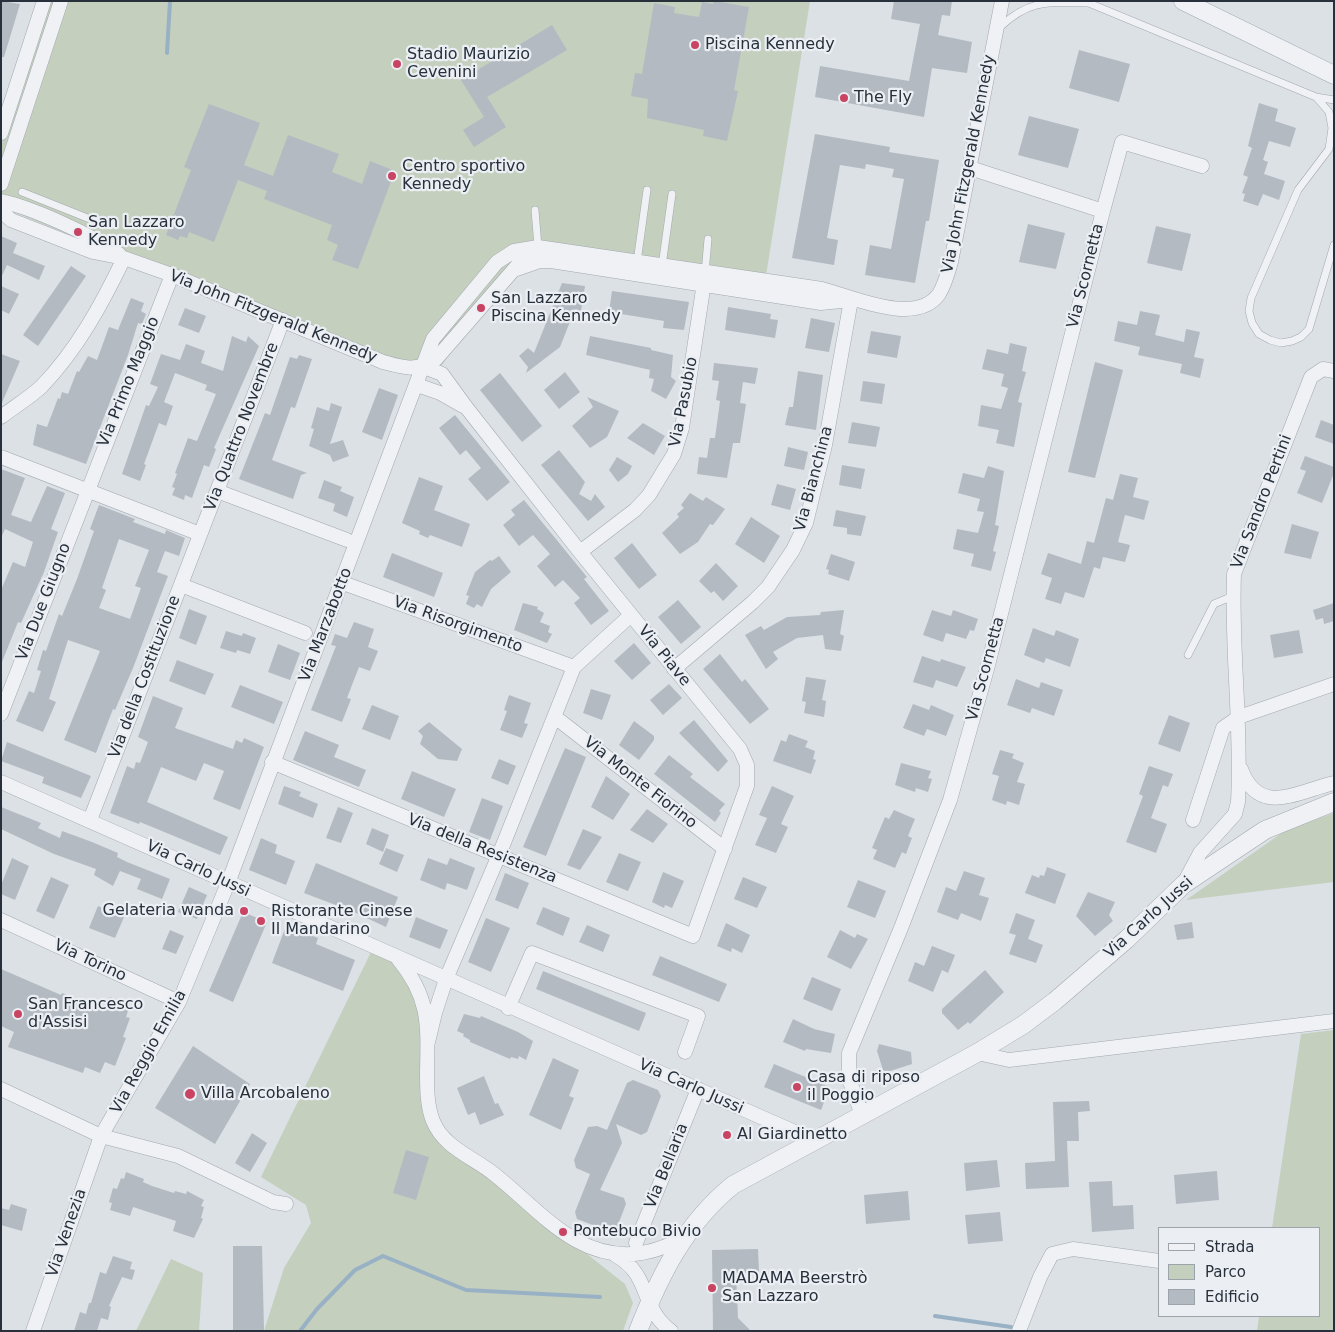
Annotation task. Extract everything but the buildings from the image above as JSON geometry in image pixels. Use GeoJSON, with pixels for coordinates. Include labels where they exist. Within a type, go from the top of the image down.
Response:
{"type":"FeatureCollection","features":[{"type":"Feature","properties":{"kind":"street"},"geometry":{"type":"LineString","coordinates":[[1,133],[44,1]]}},
{"type":"Feature","properties":{"kind":"street"},"geometry":{"type":"LineString","coordinates":[[1,184],[61,1]]}},
{"type":"Feature","properties":{"kind":"street","name":"Via John Fitzgerald Kennedy"},"geometry":{"type":"LineString","coordinates":[[512,271],[529,263],[551,261],[704,279],[822,289],[851,300],[890,308],[905,309],[924,305],[938,296],[951,262],[1002,1]]}},
{"type":"Feature","properties":{"kind":"street"},"geometry":{"type":"LineString","coordinates":[[1183,1],[1334,76]]}},
{"type":"Feature","properties":{"kind":"street","name":"Via Scornetta"},"geometry":{"type":"LineString","coordinates":[[862,1115],[849,1079],[849,1052],[902,928],[950,800],[987,669],[1103,210],[1122,142],[1202,166]]}},
{"type":"Feature","properties":{"kind":"street","name":"Via Scornetta"},"geometry":{"type":"LineString","coordinates":[[970,168],[1103,210]]}},
{"type":"Feature","properties":{"kind":"street","name":"Via John Fitzgerald Kennedy"},"geometry":{"type":"LineString","coordinates":[[1,201],[18,204],[99,241],[124,258]]}},
{"type":"Feature","properties":{"kind":"street","name":"Via John Fitzgerald Kennedy"},"geometry":{"type":"LineString","coordinates":[[1,211],[11,220],[93,252],[124,258],[172,275],[383,362],[410,368],[424,367],[446,349],[512,271],[538,247]]}},
{"type":"Feature","properties":{"kind":"street","name":"Via John Fitzgerald Kennedy"},"geometry":{"type":"LineString","coordinates":[[424,367],[434,339],[497,262],[514,251],[538,247],[662,266],[704,279]]}},
{"type":"Feature","properties":{"kind":"street"},"geometry":{"type":"LineString","coordinates":[[1,417],[40,387],[61,362],[89,325],[124,258]]}},
{"type":"Feature","properties":{"kind":"street","name":"Via Primo Maggio"},"geometry":{"type":"LineString","coordinates":[[87,490],[172,275]]}},
{"type":"Feature","properties":{"kind":"street","name":"Via Pasubio"},"geometry":{"type":"LineString","coordinates":[[580,552],[635,510],[649,495],[674,454],[682,428],[704,279]]}},
{"type":"Feature","properties":{"kind":"street","name":"Via Bianchina"},"geometry":{"type":"LineString","coordinates":[[674,669],[768,587],[793,550],[806,523],[825,445],[851,300]]}},
{"type":"Feature","properties":{"kind":"street","name":"Via Quattro Novembre"},"geometry":{"type":"LineString","coordinates":[[200,534],[283,320]]}},
{"type":"Feature","properties":{"kind":"street","name":"Via Marzabotto"},"geometry":{"type":"LineString","coordinates":[[228,883],[272,762],[424,367]]}},
{"type":"Feature","properties":{"kind":"street","name":"Via Piave"},"geometry":{"type":"LineString","coordinates":[[424,367],[442,374],[580,552],[740,749],[747,765],[747,786],[692,936]]}},
{"type":"Feature","properties":{"kind":"street","name":"Via Sandro Pertini"},"geometry":{"type":"LineString","coordinates":[[1184,884],[1200,853],[1235,814],[1238,802],[1240,766],[1233,596],[1234,574],[1240,554],[1280,460],[1311,377],[1323,369],[1334,371]]}},
{"type":"Feature","properties":{"kind":"street","name":"Via Piave"},"geometry":{"type":"LineString","coordinates":[[416,385],[440,393],[466,407]]}},
{"type":"Feature","properties":{"kind":"street"},"geometry":{"type":"LineString","coordinates":[[1,457],[200,534]]}},
{"type":"Feature","properties":{"kind":"street","name":"Via Due Giugno"},"geometry":{"type":"LineString","coordinates":[[1,714],[87,490]]}},
{"type":"Feature","properties":{"kind":"street"},"geometry":{"type":"LineString","coordinates":[[217,491],[347,540]]}},
{"type":"Feature","properties":{"kind":"street","name":"Via della Costituzione"},"geometry":{"type":"LineString","coordinates":[[90,820],[200,534]]}},
{"type":"Feature","properties":{"kind":"street","name":"Via Risorgimento"},"geometry":{"type":"LineString","coordinates":[[342,582],[574,667]]}},
{"type":"Feature","properties":{"kind":"street"},"geometry":{"type":"LineString","coordinates":[[181,585],[306,633]]}},
{"type":"Feature","properties":{"kind":"street"},"geometry":{"type":"LineString","coordinates":[[446,979],[556,717],[574,667],[631,615]]}},
{"type":"Feature","properties":{"kind":"street"},"geometry":{"type":"LineString","coordinates":[[1193,820],[1223,728],[1239,717],[1334,684]]}},
{"type":"Feature","properties":{"kind":"street","name":"Via Monte Fiorino"},"geometry":{"type":"LineString","coordinates":[[556,717],[725,849]]}},
{"type":"Feature","properties":{"kind":"street","name":"Via della Resistenza"},"geometry":{"type":"LineString","coordinates":[[272,762],[692,936]]}},
{"type":"Feature","properties":{"kind":"street","name":"Via Sandro Pertini"},"geometry":{"type":"LineString","coordinates":[[1240,766],[1250,789],[1268,798],[1286,797],[1334,783]]}},
{"type":"Feature","properties":{"kind":"street","name":"Via Carlo Jussi"},"geometry":{"type":"LineString","coordinates":[[1,782],[228,883],[394,954],[508,1008],[813,1140],[976,1053],[1023,1025],[1056,1002],[1127,939],[1184,884],[1265,830],[1334,802]]}},
{"type":"Feature","properties":{"kind":"street","name":"Via Reggio Emilia"},"geometry":{"type":"LineString","coordinates":[[101,1136],[180,1002],[228,883]]}},
{"type":"Feature","properties":{"kind":"street","name":"Via Torino"},"geometry":{"type":"LineString","coordinates":[[1,920],[180,1002]]}},
{"type":"Feature","properties":{"kind":"street","name":"Via Carlo Jussi"},"geometry":{"type":"LineString","coordinates":[[508,1008],[532,953],[698,1016],[685,1052]]}},
{"type":"Feature","properties":{"kind":"street","name":"Via Carlo Jussi"},"geometry":{"type":"LineString","coordinates":[[394,954],[414,978],[425,1003],[429,1104],[433,1120],[445,1140],[490,1171],[578,1242],[615,1255],[636,1272],[644,1286],[648,1304]]}},
{"type":"Feature","properties":{"kind":"street","name":"Via Carlo Jussi"},"geometry":{"type":"LineString","coordinates":[[428,1042],[446,979]]}},
{"type":"Feature","properties":{"kind":"street"},"geometry":{"type":"LineString","coordinates":[[976,1053],[1009,1060],[1334,1021]]}},
{"type":"Feature","properties":{"kind":"street"},"geometry":{"type":"LineString","coordinates":[[1,1089],[101,1136],[178,1156],[273,1202],[286,1204]]}},
{"type":"Feature","properties":{"kind":"street","name":"Via Bellaria"},"geometry":{"type":"LineString","coordinates":[[636,1243],[698,1090]]}},
{"type":"Feature","properties":{"kind":"street","name":"Via Venezia"},"geometry":{"type":"LineString","coordinates":[[33,1331],[101,1136]]}},
{"type":"Feature","properties":{"kind":"street"},"geometry":{"type":"LineString","coordinates":[[638,1331],[648,1304],[684,1236],[711,1205],[733,1185],[813,1140]]}},
{"type":"Feature","properties":{"kind":"street","name":"Via Carlo Jussi"},"geometry":{"type":"LineString","coordinates":[[615,1255],[666,1248],[684,1236]]}},
{"type":"Feature","properties":{"kind":"street"},"geometry":{"type":"LineString","coordinates":[[1019,1331],[1040,1277],[1052,1254],[1073,1249],[1158,1261]]}},
{"type":"Feature","properties":{"kind":"street"},"geometry":{"type":"LineString","coordinates":[[648,1304],[671,1331]]}},
{"type":"Feature","properties":{"kind":"lane"},"geometry":{"type":"LineString","coordinates":[[996,31],[1013,12],[1034,2],[1086,2],[1316,97],[1334,100]]}},
{"type":"Feature","properties":{"kind":"lane"},"geometry":{"type":"LineString","coordinates":[[1316,97],[1329,112],[1332,128],[1328,149],[1298,190],[1251,298],[1252,323],[1259,334],[1281,343],[1302,337],[1309,329],[1334,245]]}},
{"type":"Feature","properties":{"kind":"lane"},"geometry":{"type":"LineString","coordinates":[[636,262],[647,190]]}},
{"type":"Feature","properties":{"kind":"lane"},"geometry":{"type":"LineString","coordinates":[[22,192],[105,225]]}},
{"type":"Feature","properties":{"kind":"lane"},"geometry":{"type":"LineString","coordinates":[[662,266],[672,194]]}},
{"type":"Feature","properties":{"kind":"lane"},"geometry":{"type":"LineString","coordinates":[[536,210],[538,247]]}},
{"type":"Feature","properties":{"kind":"lane"},"geometry":{"type":"LineString","coordinates":[[704,279],[708,239]]}},
{"type":"Feature","properties":{"kind":"lane"},"geometry":{"type":"LineString","coordinates":[[1188,655],[1214,604],[1233,596]]}},
{"type":"Feature","properties":{"kind":"green space","name":"Centro sportivo Kennedy"},"geometry":{"type":"Polygon","coordinates":[[[49,1],[810,1],[764,288],[535,257],[481,308],[442,365],[425,373],[410,373],[1,207],[1,146],[49,1]]]}},
{"type":"Feature","properties":{"kind":"green space"},"geometry":{"type":"Polygon","coordinates":[[[1334,813],[1334,882],[1186,900],[1286,830],[1334,813]]]}},
{"type":"Feature","properties":{"kind":"green space"},"geometry":{"type":"Polygon","coordinates":[[[372,950],[408,971],[418,994],[420,1075],[425,1104],[468,1164],[507,1191],[625,1284],[633,1303],[623,1331],[264,1331],[284,1268],[311,1223],[306,1205],[261,1177],[372,950]]]}},
{"type":"Feature","properties":{"kind":"green space"},"geometry":{"type":"Polygon","coordinates":[[[1334,1030],[1334,1331],[1257,1331],[1259,1317],[1320,1317],[1320,1227],[1272,1227],[1301,1034],[1334,1030]]]}},
{"type":"Feature","properties":{"kind":"green space"},"geometry":{"type":"Polygon","coordinates":[[[171,1259],[203,1273],[199,1331],[136,1331],[171,1259]]]}},
{"type":"Feature","properties":{"kind":"waterway"},"geometry":{"type":"LineString","coordinates":[[167,53],[170,1]]}},
{"type":"Feature","properties":{"kind":"waterway"},"geometry":{"type":"LineString","coordinates":[[300,1331],[317,1309],[355,1270],[383,1256],[466,1290],[600,1297]]}},
{"type":"Feature","properties":{"kind":"waterway"},"geometry":{"type":"LineString","coordinates":[[935,1316],[1011,1327]]}},
{"type":"Feature","properties":{"kind":"place","name":"Piscina Kennedy"},"geometry":{"type":"Point","coordinates":[695,45]}},
{"type":"Feature","properties":{"kind":"place","name":"Stadio Maurizio Cevenini"},"geometry":{"type":"Point","coordinates":[397,64]}},
{"type":"Feature","properties":{"kind":"place","name":"The Fly"},"geometry":{"type":"Point","coordinates":[844,98]}},
{"type":"Feature","properties":{"kind":"place","name":"Centro sportivo Kennedy"},"geometry":{"type":"Point","coordinates":[392,176]}},
{"type":"Feature","properties":{"kind":"place","name":"San Lazzaro Kennedy"},"geometry":{"type":"Point","coordinates":[78,232]}},
{"type":"Feature","properties":{"kind":"place","name":"San Lazzaro Piscina Kennedy"},"geometry":{"type":"Point","coordinates":[481,308]}},
{"type":"Feature","properties":{"kind":"place","name":"Gelateria wanda"},"geometry":{"type":"Point","coordinates":[244,911]}},
{"type":"Feature","properties":{"kind":"place","name":"Ristorante Cinese Il Mandarino"},"geometry":{"type":"Point","coordinates":[261,921]}},
{"type":"Feature","properties":{"kind":"place","name":"San Francesco d'Assisi"},"geometry":{"type":"Point","coordinates":[18,1014]}},
{"type":"Feature","properties":{"kind":"place","name":"Casa di riposo il Poggio"},"geometry":{"type":"Point","coordinates":[797,1087]}},
{"type":"Feature","properties":{"kind":"place","name":"Villa Arcobaleno"},"geometry":{"type":"Point","coordinates":[190,1094]}},
{"type":"Feature","properties":{"kind":"place","name":"Al Giardinetto"},"geometry":{"type":"Point","coordinates":[727,1135]}},
{"type":"Feature","properties":{"kind":"place","name":"Pontebuco Bivio"},"geometry":{"type":"Point","coordinates":[563,1232]}},
{"type":"Feature","properties":{"kind":"place","name":"MADAMA Beerstrò San Lazzaro"},"geometry":{"type":"Point","coordinates":[712,1288]}}]}
